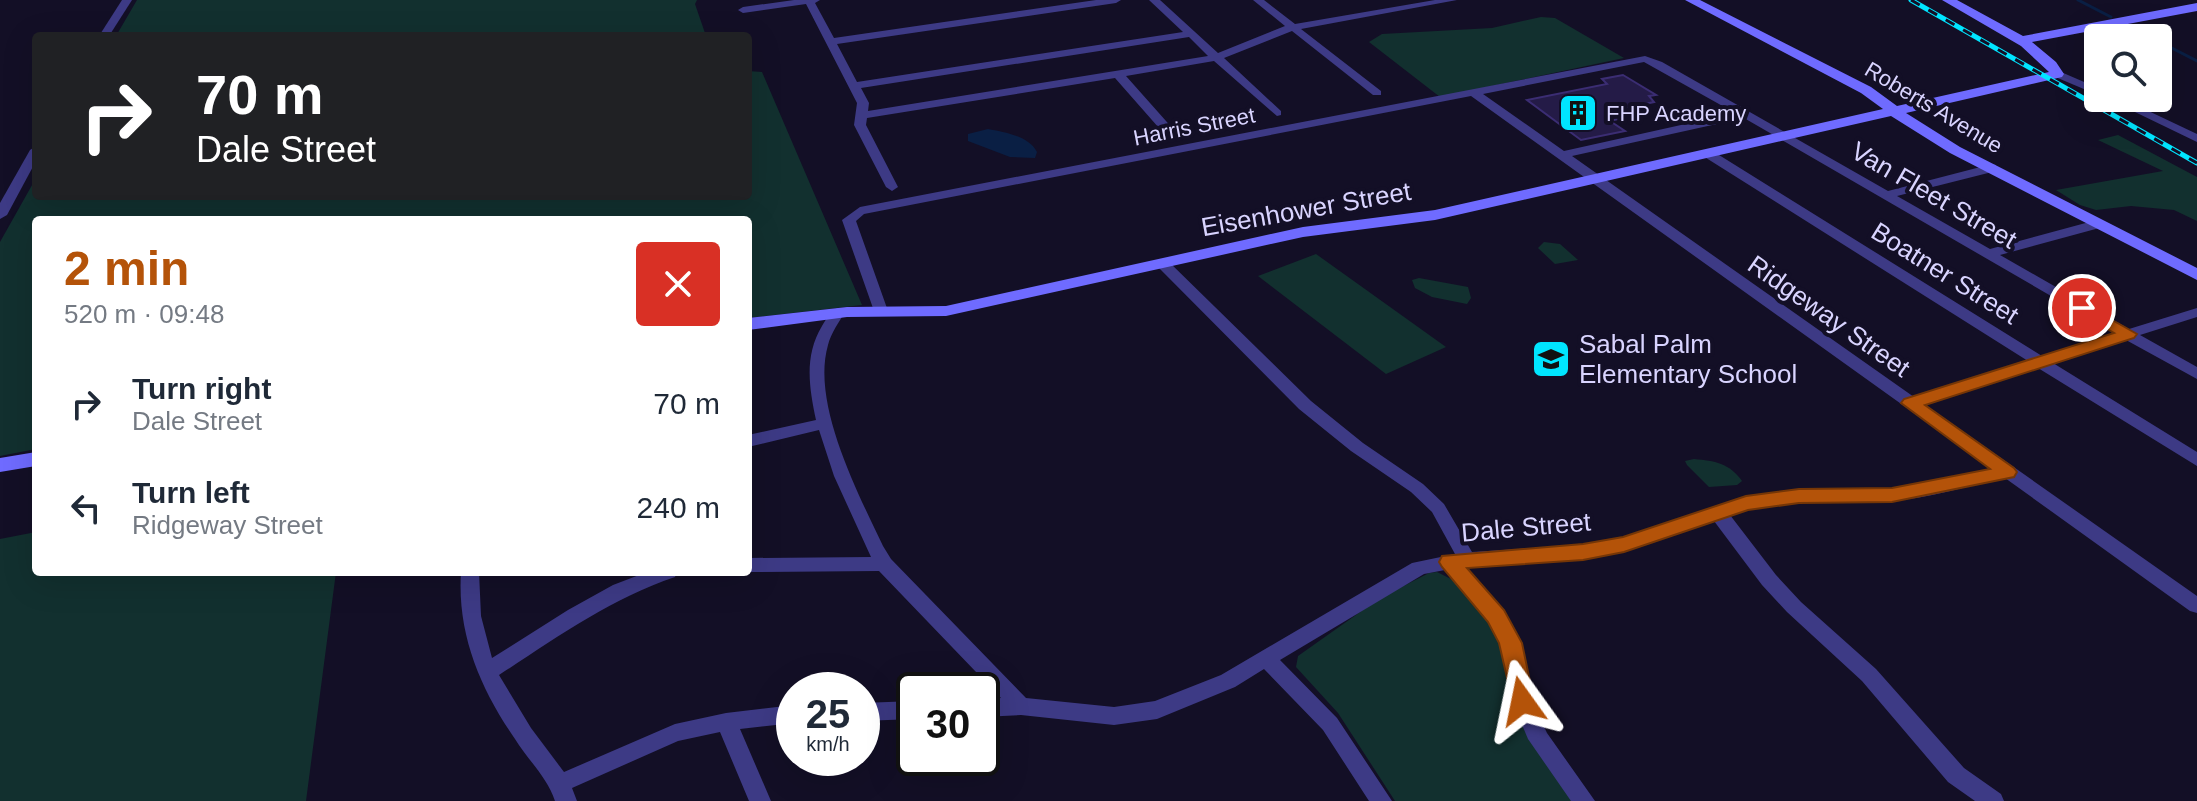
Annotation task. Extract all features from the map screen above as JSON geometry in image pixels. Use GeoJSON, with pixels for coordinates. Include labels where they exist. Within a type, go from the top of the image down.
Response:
{"type":"FeatureCollection","features":[{"type":"Feature","properties":{"kind":"street"},"geometry":{"type":"LineString","coordinates":[[107,32],[127,0]]}},
{"type":"Feature","properties":{"kind":"street"},"geometry":{"type":"LineString","coordinates":[[743,10],[812,0],[830,42],[863,103],[860,125],[892,187]]}},
{"type":"Feature","properties":{"kind":"street"},"geometry":{"type":"LineString","coordinates":[[830,42],[1116,0]]}},
{"type":"Feature","properties":{"kind":"street"},"geometry":{"type":"LineString","coordinates":[[1154,0],[1277,113]]}},
{"type":"Feature","properties":{"kind":"street"},"geometry":{"type":"LineString","coordinates":[[1258,0],[1377,93]]}},
{"type":"Feature","properties":{"kind":"street"},"geometry":{"type":"LineString","coordinates":[[1365,0],[1381,12]]}},
{"type":"Feature","properties":{"kind":"street"},"geometry":{"type":"LineString","coordinates":[[862,115],[1216,57],[1293,27],[1452,0]]}},
{"type":"Feature","properties":{"kind":"street","name":"Roberts Avenue"},"geometry":{"type":"LineString","coordinates":[[1691,0],[1866,90],[1917,128],[2197,275]]}},
{"type":"Feature","properties":{"kind":"street"},"geometry":{"type":"LineString","coordinates":[[1948,0],[2053,64],[2057,74],[2084,86]]}},
{"type":"Feature","properties":{"kind":"street"},"geometry":{"type":"LineString","coordinates":[[2019,41],[2197,7]]}},
{"type":"Feature","properties":{"kind":"street"},"geometry":{"type":"LineString","coordinates":[[853,86],[1191,34]]}},
{"type":"Feature","properties":{"kind":"street","name":"Harris Street"},"geometry":{"type":"LineString","coordinates":[[881,311],[849,220],[860,211],[1645,59]]}},
{"type":"Feature","properties":{"kind":"street","name":"Van Fleet Street"},"geometry":{"type":"LineString","coordinates":[[1645,59],[2197,374]]}},
{"type":"Feature","properties":{"kind":"street"},"geometry":{"type":"LineString","coordinates":[[1118,74],[1170,133]]}},
{"type":"Feature","properties":{"kind":"street","name":"Eisenhower Street"},"geometry":{"type":"LineString","coordinates":[[752,323],[838,312],[946,311],[1303,232],[1435,215],[2057,74]]}},
{"type":"Feature","properties":{"kind":"street","name":"Ridgeway Street"},"geometry":{"type":"LineString","coordinates":[[1473,92],[2197,606]]}},
{"type":"Feature","properties":{"kind":"street"},"geometry":{"type":"LineString","coordinates":[[2142,112],[2197,138]]}},
{"type":"Feature","properties":{"kind":"street"},"geometry":{"type":"LineString","coordinates":[[1561,155],[1746,114]]}},
{"type":"Feature","properties":{"kind":"street","name":"Eisenhower Street"},"geometry":{"type":"LineString","coordinates":[[1870,116],[1891,118],[1917,128]]}},
{"type":"Feature","properties":{"kind":"street","name":"Boatner Street"},"geometry":{"type":"LineString","coordinates":[[1707,153],[2197,460]]}},
{"type":"Feature","properties":{"kind":"street"},"geometry":{"type":"LineString","coordinates":[[0,215],[32,157]]}},
{"type":"Feature","properties":{"kind":"street"},"geometry":{"type":"LineString","coordinates":[[1886,195],[1992,168]]}},
{"type":"Feature","properties":{"kind":"street"},"geometry":{"type":"LineString","coordinates":[[1989,254],[2098,224]]}},
{"type":"Feature","properties":{"kind":"street"},"geometry":{"type":"LineString","coordinates":[[1163,264],[1305,405],[1357,447],[1417,488],[1438,508],[1458,560],[1496,616],[1510,643],[1522,701],[1539,739],[1584,801]]}},
{"type":"Feature","properties":{"kind":"street"},"geometry":{"type":"LineString","coordinates":[[838,312],[820,346],[819,396],[824,423],[860,518],[884,564],[1021,706]]}},
{"type":"Feature","properties":{"kind":"street"},"geometry":{"type":"LineString","coordinates":[[1911,403],[2197,312]]}},
{"type":"Feature","properties":{"kind":"street"},"geometry":{"type":"LineString","coordinates":[[752,440],[824,423]]}},
{"type":"Feature","properties":{"kind":"street"},"geometry":{"type":"LineString","coordinates":[[0,465],[32,460]]}},
{"type":"Feature","properties":{"kind":"street","name":"Dale Street"},"geometry":{"type":"LineString","coordinates":[[1000,707],[1021,706],[1114,716],[1157,710],[1228,681],[1419,568],[1458,560],[1583,552],[1624,545],[1746,503],[1773,499],[1892,495],[2008,472]]}},
{"type":"Feature","properties":{"kind":"street"},"geometry":{"type":"LineString","coordinates":[[1718,513],[1794,607],[1869,675],[1956,775],[1993,801]]}},
{"type":"Feature","properties":{"kind":"street"},"geometry":{"type":"LineString","coordinates":[[752,565],[884,564]]}},
{"type":"Feature","properties":{"kind":"street"},"geometry":{"type":"LineString","coordinates":[[470,576],[474,638],[487,672],[523,734],[564,792],[675,733],[726,722],[776,716]]}},
{"type":"Feature","properties":{"kind":"street"},"geometry":{"type":"LineString","coordinates":[[487,672],[599,602],[654,576]]}},
{"type":"Feature","properties":{"kind":"street"},"geometry":{"type":"LineString","coordinates":[[1267,659],[1330,724],[1381,801]]}},
{"type":"Feature","properties":{"kind":"street"},"geometry":{"type":"LineString","coordinates":[[726,722],[760,801]]}},
{"type":"Feature","properties":{"kind":"green space"},"geometry":{"type":"Polygon","coordinates":[[[137,0],[697,0],[695,4],[705,32],[118,32],[137,0]]]}},
{"type":"Feature","properties":{"kind":"green space"},"geometry":{"type":"Polygon","coordinates":[[[1541,17],[1555,18],[1624,58],[1440,97],[1369,42],[1382,34],[1492,28],[1541,17]]]}},
{"type":"Feature","properties":{"kind":"green space"},"geometry":{"type":"Polygon","coordinates":[[[752,71],[762,72],[862,305],[752,318],[752,216],[32,216],[32,450],[0,456],[0,242],[32,185],[32,200],[752,200],[752,71]]]}},
{"type":"Feature","properties":{"kind":"green space"},"geometry":{"type":"Polygon","coordinates":[[[2118,135],[2197,177],[2197,221],[2174,210],[2131,206],[2096,210],[2080,205],[2056,190],[2163,171],[2098,140],[2118,135]]]}},
{"type":"Feature","properties":{"kind":"green space"},"geometry":{"type":"Polygon","coordinates":[[[1544,242],[1560,244],[1578,260],[1555,264],[1538,248],[1544,242]]]}},
{"type":"Feature","properties":{"kind":"green space"},"geometry":{"type":"Polygon","coordinates":[[[1316,254],[1446,347],[1386,374],[1258,276],[1316,254]]]}},
{"type":"Feature","properties":{"kind":"green space"},"geometry":{"type":"Polygon","coordinates":[[[1419,278],[1468,287],[1471,298],[1467,304],[1432,297],[1415,288],[1412,280],[1419,278]]]}},
{"type":"Feature","properties":{"kind":"green space"},"geometry":{"type":"Polygon","coordinates":[[[1694,459],[1721,464],[1742,481],[1737,485],[1709,487],[1685,461],[1694,459]]]}},
{"type":"Feature","properties":{"kind":"green space"},"geometry":{"type":"Polygon","coordinates":[[[32,533],[32,576],[335,576],[306,801],[0,801],[0,539],[32,533]]]}},
{"type":"Feature","properties":{"kind":"green space"},"geometry":{"type":"Polygon","coordinates":[[[1437,572],[1455,581],[1496,628],[1573,801],[1395,801],[1338,713],[1296,667],[1298,656],[1380,598],[1429,573],[1437,572]]]}},
{"type":"Feature","properties":{"kind":"water"},"geometry":{"type":"Polygon","coordinates":[[[988,129],[1028,142],[1037,152],[1035,158],[1010,157],[968,141],[968,134],[988,129]]]}},
{"type":"Feature","properties":{"kind":"building","name":"FHP Academy"},"geometry":{"type":"Polygon","coordinates":[[[1623,75],[1656,95],[1649,96],[1654,102],[1611,111],[1622,118],[1610,121],[1625,131],[1581,140],[1527,100],[1607,84],[1602,79],[1623,75]]]}},
{"type":"Feature","properties":{"kind":"waterway"},"geometry":{"type":"LineString","coordinates":[[2078,0],[2111,17]]}},
{"type":"Feature","properties":{"kind":"waterway"},"geometry":{"type":"LineString","coordinates":[[2172,48],[2197,61]]}},
{"type":"Feature","properties":{"kind":"railway"},"geometry":{"type":"LineString","coordinates":[[1911,0],[2197,163]]}},
{"type":"Feature","properties":{"kind":"place","name":"FHP Academy"},"geometry":{"type":"Point","coordinates":[1578,113]}},
{"type":"Feature","properties":{"kind":"place","name":"Sabal Palm Elementary School"},"geometry":{"type":"Point","coordinates":[1551,359]}},
{"type":"Feature","properties":{"kind":"route"},"geometry":{"type":"LineString","coordinates":[[1522,701],[1510,643],[1496,616],[1449,562],[1583,552],[1624,545],[1746,503],[1799,496],[1892,495],[2008,472],[1911,403],[2128,334],[2082,308]]}}]}
